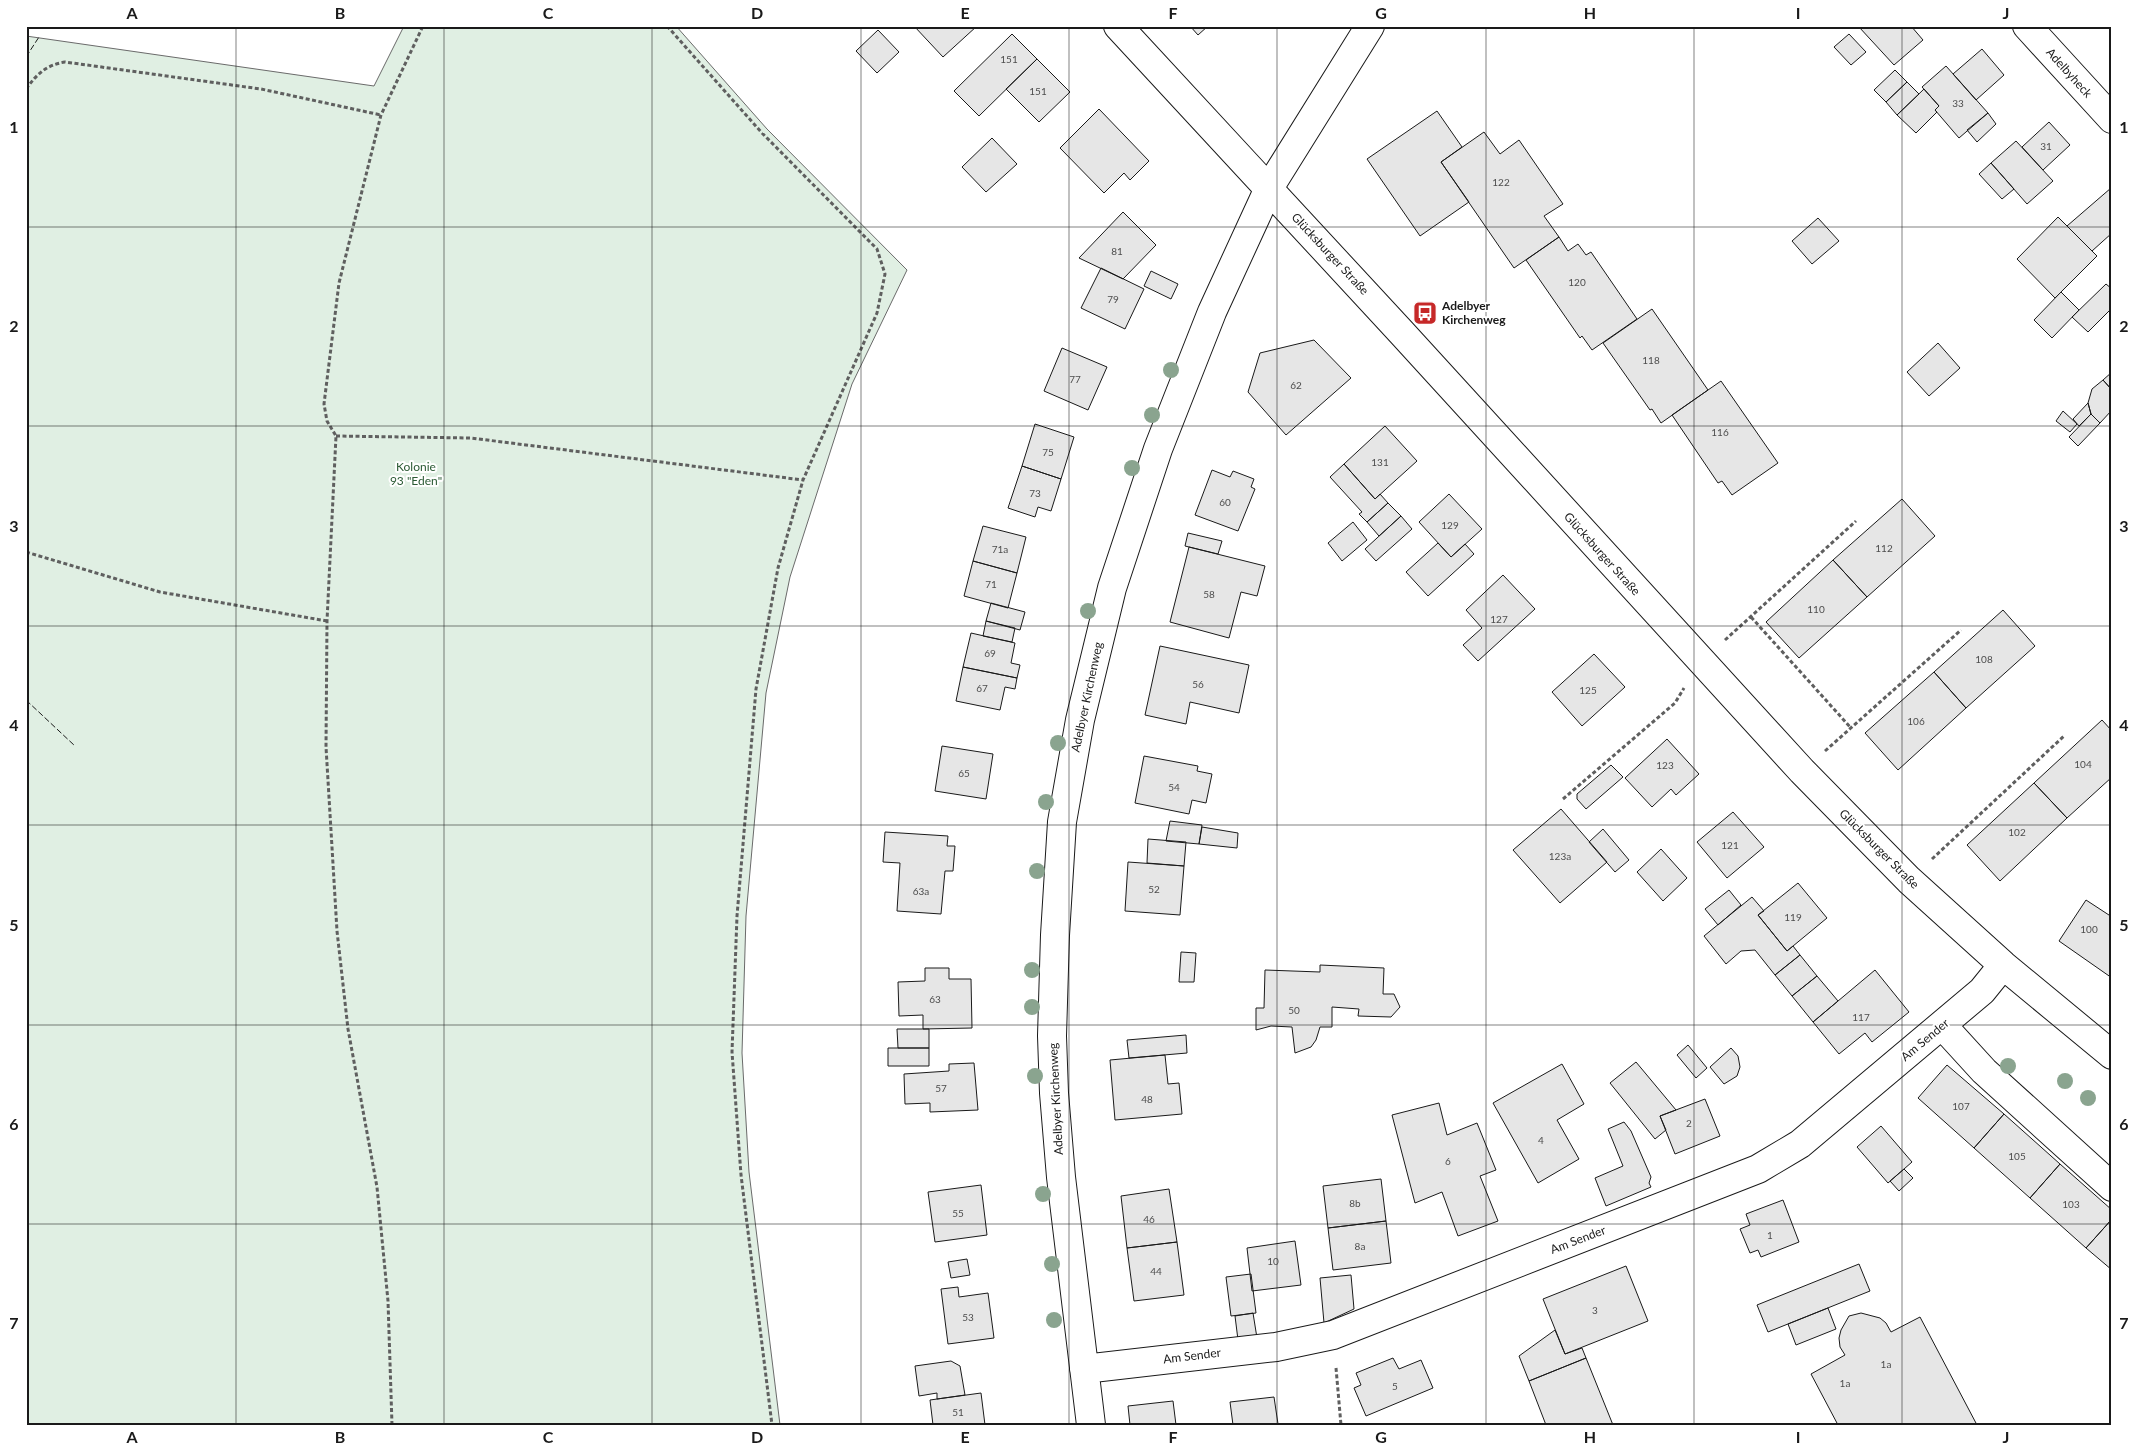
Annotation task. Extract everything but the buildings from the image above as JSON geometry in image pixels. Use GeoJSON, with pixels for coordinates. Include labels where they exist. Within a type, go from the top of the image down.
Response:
{"type":"FeatureCollection","features":[{"type":"Feature","properties":{"kind":"street","name":"Glücksburger Straße"},"geometry":{"type":"LineString","coordinates":[[1118,26],[1269,188],[1802,771],[1910,880],[2003,965],[2112,1055]]}},
{"type":"Feature","properties":{"kind":"street","name":"Adelbyer Kirchenweg"},"geometry":{"type":"LineString","coordinates":[[1091,1425],[1061,1177],[1054,1093],[1052,1036],[1055,935],[1062,822],[1080,720],[1115,578],[1162,440],[1212,312],[1269,188],[1370,26]]}},
{"type":"Feature","properties":{"kind":"street","name":"Adelbyheck"},"geometry":{"type":"LineString","coordinates":[[2027,26],[2112,119]]}},
{"type":"Feature","properties":{"kind":"street","name":"Am Sender"},"geometry":{"type":"LineString","coordinates":[[1084,1369],[1276,1347],[1333,1335],[1758,1169],[1800,1144],[1982,991],[2003,965]]}},
{"type":"Feature","properties":{"kind":"street"},"geometry":{"type":"LineString","coordinates":[[1942,1025],[1984,1071],[2112,1187]]}},
{"type":"Feature","properties":{"kind":"path"},"geometry":{"type":"LineString","coordinates":[[392,1425],[388,1301],[377,1187],[348,1029],[336,931],[326,747],[327,622],[336,436],[326,421],[324,404],[339,283],[381,114],[423,26]]}},
{"type":"Feature","properties":{"kind":"path"},"geometry":{"type":"LineString","coordinates":[[667,26],[762,133],[877,249],[885,274],[877,313],[803,480],[778,568],[756,689],[737,916],[732,1052],[741,1175],[772,1425]]}},
{"type":"Feature","properties":{"kind":"path"},"geometry":{"type":"LineString","coordinates":[[26,89],[38,73],[52,64],[65,62],[261,89],[381,114]]}},
{"type":"Feature","properties":{"kind":"path"},"geometry":{"type":"LineString","coordinates":[[336,436],[471,438],[803,480]]}},
{"type":"Feature","properties":{"kind":"path"},"geometry":{"type":"LineString","coordinates":[[1562,799],[1675,703],[1701,662],[1856,521]]}},
{"type":"Feature","properties":{"kind":"path"},"geometry":{"type":"LineString","coordinates":[[26,552],[160,592],[327,622]]}},
{"type":"Feature","properties":{"kind":"path"},"geometry":{"type":"LineString","coordinates":[[1750,617],[1850,728]]}},
{"type":"Feature","properties":{"kind":"path"},"geometry":{"type":"LineString","coordinates":[[1802,771],[1961,630]]}},
{"type":"Feature","properties":{"kind":"path"},"geometry":{"type":"LineString","coordinates":[[1910,880],[2064,736]]}},
{"type":"Feature","properties":{"kind":"path"},"geometry":{"type":"LineString","coordinates":[[1333,1335],[1341,1425]]}},
{"type":"Feature","properties":{"kind":"green space","name":"Kolonie 93 \"Eden\""},"geometry":{"type":"Polygon","coordinates":[[[404,26],[676,26],[767,129],[907,270],[852,384],[790,577],[766,693],[746,916],[742,1053],[749,1172],[780,1425],[26,1425],[26,36],[374,86],[404,26]]]}},
{"type":"Feature","properties":{"kind":"fence"},"geometry":{"type":"LineString","coordinates":[[26,57],[39,37]]}},
{"type":"Feature","properties":{"kind":"fence"},"geometry":{"type":"LineString","coordinates":[[26,700],[75,746]]}},
{"type":"Feature","properties":{"kind":"place","name":"Adelbyer Kirchenweg"},"geometry":{"type":"Point","coordinates":[1425,313]}}]}
